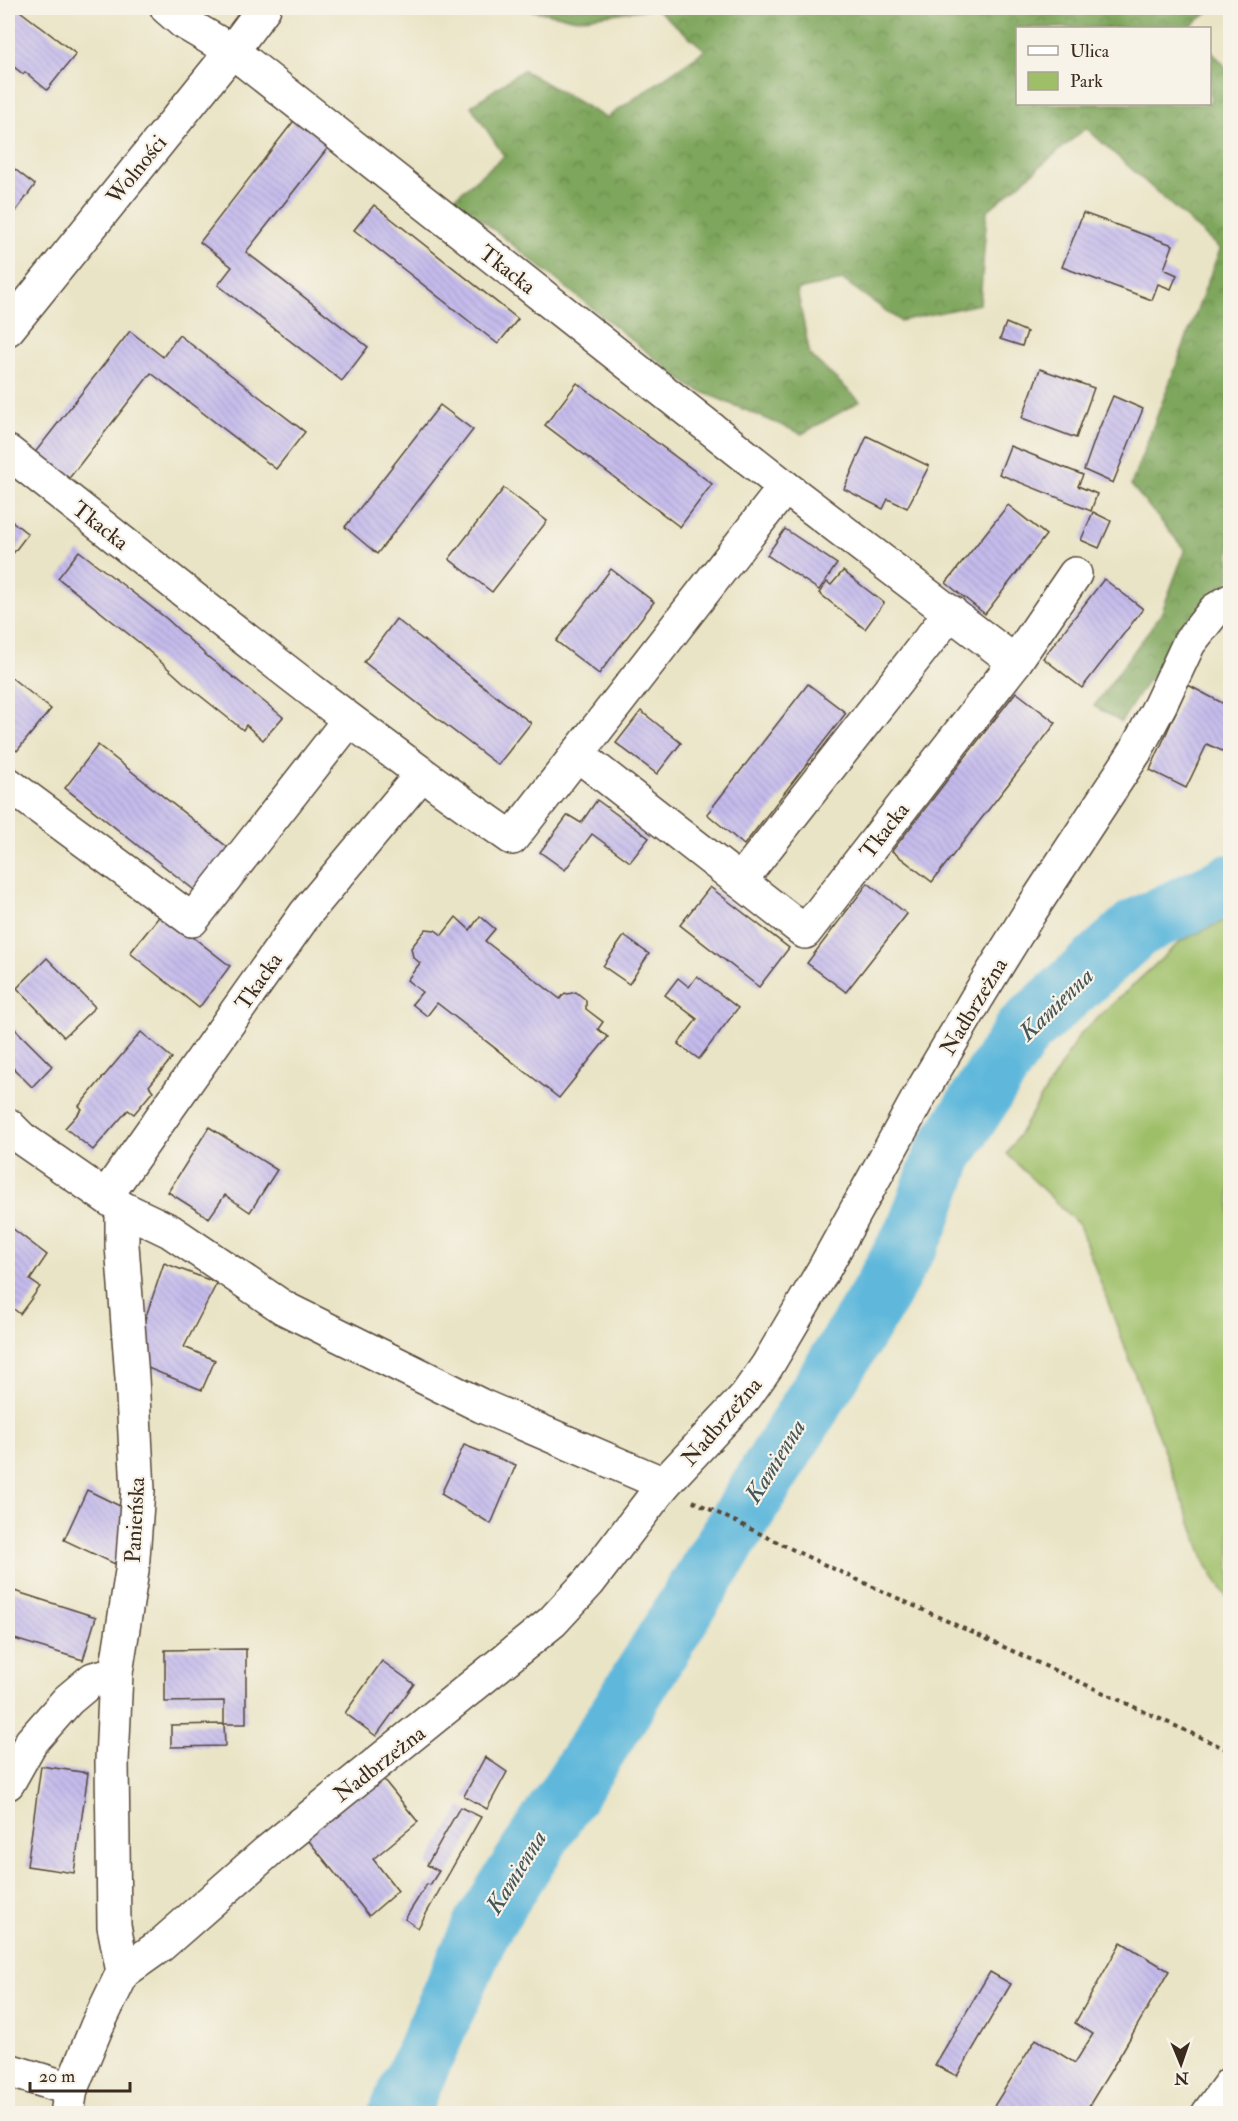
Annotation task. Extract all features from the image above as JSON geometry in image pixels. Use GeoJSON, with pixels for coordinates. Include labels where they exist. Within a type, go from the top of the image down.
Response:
{"type":"FeatureCollection","features":[{"type":"Feature","properties":{"kind":"street","name":"Tkacka"},"geometry":{"type":"LineString","coordinates":[[167,8],[183,22],[231,51],[784,487],[1015,662]]}},
{"type":"Feature","properties":{"kind":"street","name":"Wolności"},"geometry":{"type":"LineString","coordinates":[[8,329],[264,8]]}},
{"type":"Feature","properties":{"kind":"street","name":"Tkacka"},"geometry":{"type":"LineString","coordinates":[[8,452],[349,720],[421,775],[512,838],[784,487]]}},
{"type":"Feature","properties":{"kind":"street","name":"Tkacka"},"geometry":{"type":"LineString","coordinates":[[577,754],[805,932],[1015,662],[1075,574]]}},
{"type":"Feature","properties":{"kind":"street","name":"Nadbrzeżna"},"geometry":{"type":"LineString","coordinates":[[69,2101],[97,2026],[123,1972],[161,1945],[267,1852],[552,1623],[676,1491],[767,1366],[977,998],[1030,912],[1135,752],[1189,644],[1215,610],[1230,601]]}},
{"type":"Feature","properties":{"kind":"street"},"geometry":{"type":"LineString","coordinates":[[740,881],[951,612]]}},
{"type":"Feature","properties":{"kind":"street"},"geometry":{"type":"LineString","coordinates":[[8,784],[192,920],[349,720]]}},
{"type":"Feature","properties":{"kind":"street","name":"Tkacka"},"geometry":{"type":"LineString","coordinates":[[114,1202],[306,913],[421,775]]}},
{"type":"Feature","properties":{"kind":"street"},"geometry":{"type":"LineString","coordinates":[[8,1125],[21,1138],[114,1202],[170,1231],[284,1308],[482,1406],[676,1491]]}},
{"type":"Feature","properties":{"kind":"street","name":"Panieńska"},"geometry":{"type":"LineString","coordinates":[[114,1202],[122,1245],[138,1490],[132,1571],[116,1673],[112,1761],[114,1926],[123,1972]]}},
{"type":"Feature","properties":{"kind":"street"},"geometry":{"type":"LineString","coordinates":[[8,1784],[31,1742],[68,1700],[93,1679],[116,1673]]}},
{"type":"Feature","properties":{"kind":"street"},"geometry":{"type":"LineString","coordinates":[[8,2070],[69,2101]]}},
{"type":"Feature","properties":{"kind":"street"},"geometry":{"type":"LineString","coordinates":[[1208,2114],[1230,2084]]}},
{"type":"Feature","properties":{"kind":"path"},"geometry":{"type":"LineString","coordinates":[[676,1491],[808,1557],[1230,1751]]}},
{"type":"Feature","properties":{"kind":"green space"},"geometry":{"type":"Polygon","coordinates":[[[518,8],[655,8],[577,19],[518,8]]]}},
{"type":"Feature","properties":{"kind":"green space"},"geometry":{"type":"Polygon","coordinates":[[[655,8],[1214,8],[1190,27],[1016,27],[1016,105],[1211,105],[1211,50],[1230,72],[1230,579],[1142,689],[1121,722],[1094,706],[1161,614],[1185,550],[1131,485],[1220,249],[1086,128],[987,211],[980,304],[900,321],[843,280],[797,290],[810,355],[860,401],[802,434],[691,387],[454,198],[504,156],[471,106],[523,70],[606,118],[705,50],[655,8]]]}},
{"type":"Feature","properties":{"kind":"green space"},"geometry":{"type":"Polygon","coordinates":[[[1230,918],[1230,1602],[1207,1566],[1079,1225],[1007,1154],[1080,1034],[1181,941],[1230,918]]]}},
{"type":"Feature","properties":{"kind":"building"},"geometry":{"type":"Polygon","coordinates":[[[16,8],[76,54],[47,90],[25,72],[23,74],[9,63],[11,60],[8,58],[8,18],[16,8]]]}},
{"type":"Feature","properties":{"kind":"building"},"geometry":{"type":"Polygon","coordinates":[[[296,118],[330,145],[246,252],[368,347],[342,381],[218,285],[232,267],[200,242],[296,118]]]}},
{"type":"Feature","properties":{"kind":"building"},"geometry":{"type":"Polygon","coordinates":[[[8,164],[35,185],[8,222],[8,164]]]}},
{"type":"Feature","properties":{"kind":"building"},"geometry":{"type":"Polygon","coordinates":[[[374,205],[518,319],[498,344],[354,230],[374,205]]]}},
{"type":"Feature","properties":{"kind":"building"},"geometry":{"type":"Polygon","coordinates":[[[1083,213],[1173,245],[1164,269],[1177,275],[1171,289],[1158,284],[1152,300],[1062,267],[1083,213]]]}},
{"type":"Feature","properties":{"kind":"building"},"geometry":{"type":"Polygon","coordinates":[[[1006,323],[1027,332],[1022,346],[1000,339],[1006,323]]]}},
{"type":"Feature","properties":{"kind":"building"},"geometry":{"type":"Polygon","coordinates":[[[130,331],[163,357],[179,335],[305,432],[276,469],[151,373],[67,481],[33,455],[130,331]]]}},
{"type":"Feature","properties":{"kind":"building"},"geometry":{"type":"Polygon","coordinates":[[[1040,369],[1094,388],[1076,438],[1022,418],[1040,369]]]}},
{"type":"Feature","properties":{"kind":"building"},"geometry":{"type":"Polygon","coordinates":[[[577,383],[712,484],[680,527],[545,425],[577,383]]]}},
{"type":"Feature","properties":{"kind":"building"},"geometry":{"type":"Polygon","coordinates":[[[1113,396],[1143,409],[1113,483],[1084,470],[1113,396]]]}},
{"type":"Feature","properties":{"kind":"building"},"geometry":{"type":"Polygon","coordinates":[[[440,405],[473,430],[377,554],[345,527],[440,405]]]}},
{"type":"Feature","properties":{"kind":"building"},"geometry":{"type":"Polygon","coordinates":[[[867,436],[929,466],[907,508],[888,499],[883,509],[844,489],[867,436]]]}},
{"type":"Feature","properties":{"kind":"building"},"geometry":{"type":"Polygon","coordinates":[[[1010,446],[1083,475],[1078,486],[1097,494],[1091,511],[999,474],[1010,446]]]}},
{"type":"Feature","properties":{"kind":"building"},"geometry":{"type":"Polygon","coordinates":[[[504,488],[547,521],[492,592],[449,559],[504,488]]]}},
{"type":"Feature","properties":{"kind":"building"},"geometry":{"type":"Polygon","coordinates":[[[1008,505],[1046,535],[985,614],[946,583],[1008,505]]]}},
{"type":"Feature","properties":{"kind":"building"},"geometry":{"type":"Polygon","coordinates":[[[1093,512],[1111,521],[1099,548],[1081,540],[1093,512]]]}},
{"type":"Feature","properties":{"kind":"building"},"geometry":{"type":"Polygon","coordinates":[[[8,518],[28,534],[8,560],[8,518]]]}},
{"type":"Feature","properties":{"kind":"building"},"geometry":{"type":"Polygon","coordinates":[[[785,529],[837,564],[819,590],[767,555],[785,529]]]}},
{"type":"Feature","properties":{"kind":"building"},"geometry":{"type":"Polygon","coordinates":[[[79,551],[167,619],[207,656],[283,717],[263,740],[246,725],[243,730],[58,578],[79,551]]]}},
{"type":"Feature","properties":{"kind":"building"},"geometry":{"type":"Polygon","coordinates":[[[611,569],[654,602],[599,674],[556,641],[611,569]]]}},
{"type":"Feature","properties":{"kind":"building"},"geometry":{"type":"Polygon","coordinates":[[[843,571],[884,603],[865,629],[819,593],[827,582],[831,585],[843,571]]]}},
{"type":"Feature","properties":{"kind":"building"},"geometry":{"type":"Polygon","coordinates":[[[1104,579],[1143,609],[1082,688],[1043,658],[1104,579]]]}},
{"type":"Feature","properties":{"kind":"building"},"geometry":{"type":"Polygon","coordinates":[[[396,619],[531,723],[498,765],[364,662],[396,619]]]}},
{"type":"Feature","properties":{"kind":"building"},"geometry":{"type":"Polygon","coordinates":[[[8,675],[51,709],[17,751],[8,743],[8,675]]]}},
{"type":"Feature","properties":{"kind":"building"},"geometry":{"type":"Polygon","coordinates":[[[808,684],[846,713],[744,845],[707,814],[808,684]]]}},
{"type":"Feature","properties":{"kind":"building"},"geometry":{"type":"Polygon","coordinates":[[[1188,685],[1230,707],[1230,751],[1229,754],[1207,744],[1186,788],[1150,770],[1188,685]]]}},
{"type":"Feature","properties":{"kind":"building"},"geometry":{"type":"Polygon","coordinates":[[[1016,692],[1056,723],[932,882],[892,851],[1016,692]]]}},
{"type":"Feature","properties":{"kind":"building"},"geometry":{"type":"Polygon","coordinates":[[[641,711],[681,743],[657,774],[616,743],[641,711]]]}},
{"type":"Feature","properties":{"kind":"building"},"geometry":{"type":"Polygon","coordinates":[[[98,745],[231,850],[198,893],[65,788],[98,745]]]}},
{"type":"Feature","properties":{"kind":"building"},"geometry":{"type":"Polygon","coordinates":[[[597,800],[649,838],[630,862],[592,834],[565,870],[540,852],[568,815],[581,823],[597,800]]]}},
{"type":"Feature","properties":{"kind":"building"},"geometry":{"type":"Polygon","coordinates":[[[868,883],[907,914],[846,992],[807,963],[868,883]]]}},
{"type":"Feature","properties":{"kind":"building"},"geometry":{"type":"Polygon","coordinates":[[[710,887],[789,948],[759,987],[680,925],[710,887]]]}},
{"type":"Feature","properties":{"kind":"building"},"geometry":{"type":"Polygon","coordinates":[[[162,913],[230,966],[199,1008],[130,953],[162,913]]]}},
{"type":"Feature","properties":{"kind":"building"},"geometry":{"type":"Polygon","coordinates":[[[480,916],[495,929],[485,941],[560,999],[565,993],[576,992],[586,1000],[586,1009],[603,1022],[598,1029],[608,1037],[559,1098],[437,1003],[427,1016],[412,1004],[422,992],[407,980],[420,963],[413,957],[411,948],[426,929],[435,930],[442,935],[456,917],[470,930],[480,916]]]}},
{"type":"Feature","properties":{"kind":"building"},"geometry":{"type":"Polygon","coordinates":[[[624,936],[649,954],[629,984],[603,966],[624,936]]]}},
{"type":"Feature","properties":{"kind":"building"},"geometry":{"type":"Polygon","coordinates":[[[47,958],[95,1007],[64,1037],[17,988],[47,958]]]}},
{"type":"Feature","properties":{"kind":"building"},"geometry":{"type":"Polygon","coordinates":[[[697,976],[738,1008],[699,1059],[678,1044],[697,1019],[665,995],[678,978],[689,987],[697,976]]]}},
{"type":"Feature","properties":{"kind":"building"},"geometry":{"type":"Polygon","coordinates":[[[8,1022],[52,1066],[32,1087],[8,1063],[8,1022]]]}},
{"type":"Feature","properties":{"kind":"building"},"geometry":{"type":"Polygon","coordinates":[[[141,1032],[172,1058],[149,1086],[153,1091],[134,1114],[128,1110],[93,1150],[65,1128],[82,1109],[79,1106],[141,1032]]]}},
{"type":"Feature","properties":{"kind":"building"},"geometry":{"type":"Polygon","coordinates":[[[209,1127],[277,1170],[250,1212],[225,1195],[209,1218],[168,1192],[209,1127]]]}},
{"type":"Feature","properties":{"kind":"building"},"geometry":{"type":"Polygon","coordinates":[[[8,1225],[47,1255],[30,1280],[40,1287],[20,1314],[10,1306],[8,1309],[8,1225]]]}},
{"type":"Feature","properties":{"kind":"building"},"geometry":{"type":"Polygon","coordinates":[[[164,1263],[217,1283],[184,1347],[215,1360],[202,1390],[143,1366],[141,1331],[164,1263]]]}},
{"type":"Feature","properties":{"kind":"building"},"geometry":{"type":"Polygon","coordinates":[[[464,1445],[516,1465],[491,1524],[441,1494],[464,1445]]]}},
{"type":"Feature","properties":{"kind":"building"},"geometry":{"type":"Polygon","coordinates":[[[87,1490],[126,1509],[115,1564],[64,1540],[87,1490]]]}},
{"type":"Feature","properties":{"kind":"building"},"geometry":{"type":"Polygon","coordinates":[[[8,1589],[96,1617],[83,1660],[8,1637],[8,1589]]]}},
{"type":"Feature","properties":{"kind":"building"},"geometry":{"type":"Polygon","coordinates":[[[246,1649],[246,1724],[224,1724],[224,1701],[165,1702],[165,1650],[246,1649]]]}},
{"type":"Feature","properties":{"kind":"building"},"geometry":{"type":"Polygon","coordinates":[[[382,1661],[414,1684],[376,1736],[345,1713],[382,1661]]]}},
{"type":"Feature","properties":{"kind":"building"},"geometry":{"type":"Polygon","coordinates":[[[224,1724],[225,1746],[171,1747],[171,1725],[224,1724]]]}},
{"type":"Feature","properties":{"kind":"building"},"geometry":{"type":"Polygon","coordinates":[[[485,1757],[507,1772],[487,1809],[464,1796],[485,1757]]]}},
{"type":"Feature","properties":{"kind":"building"},"geometry":{"type":"Polygon","coordinates":[[[41,1766],[88,1773],[74,1873],[27,1866],[41,1766]]]}},
{"type":"Feature","properties":{"kind":"building"},"geometry":{"type":"Polygon","coordinates":[[[380,1775],[418,1822],[373,1859],[398,1891],[369,1916],[305,1836],[380,1775]]]}},
{"type":"Feature","properties":{"kind":"building"},"geometry":{"type":"Polygon","coordinates":[[[460,1807],[481,1817],[418,1928],[405,1919],[427,1884],[430,1885],[439,1871],[427,1865],[460,1807]]]}},
{"type":"Feature","properties":{"kind":"building"},"geometry":{"type":"Polygon","coordinates":[[[1121,1942],[1169,1971],[1084,2114],[989,2114],[1036,2039],[1075,2063],[1093,2034],[1075,2023],[1121,1942]]]}},
{"type":"Feature","properties":{"kind":"building"},"geometry":{"type":"Polygon","coordinates":[[[990,1972],[1011,1984],[957,2076],[935,2065],[990,1972]]]}},
{"type":"Feature","properties":{"kind":"waterway","name":"Kamienna"},"geometry":{"type":"LineString","coordinates":[[398,2114],[482,1927],[623,1708],[876,1301],[917,1228],[944,1155],[1023,1031],[1137,928],[1230,884]]}}]}
